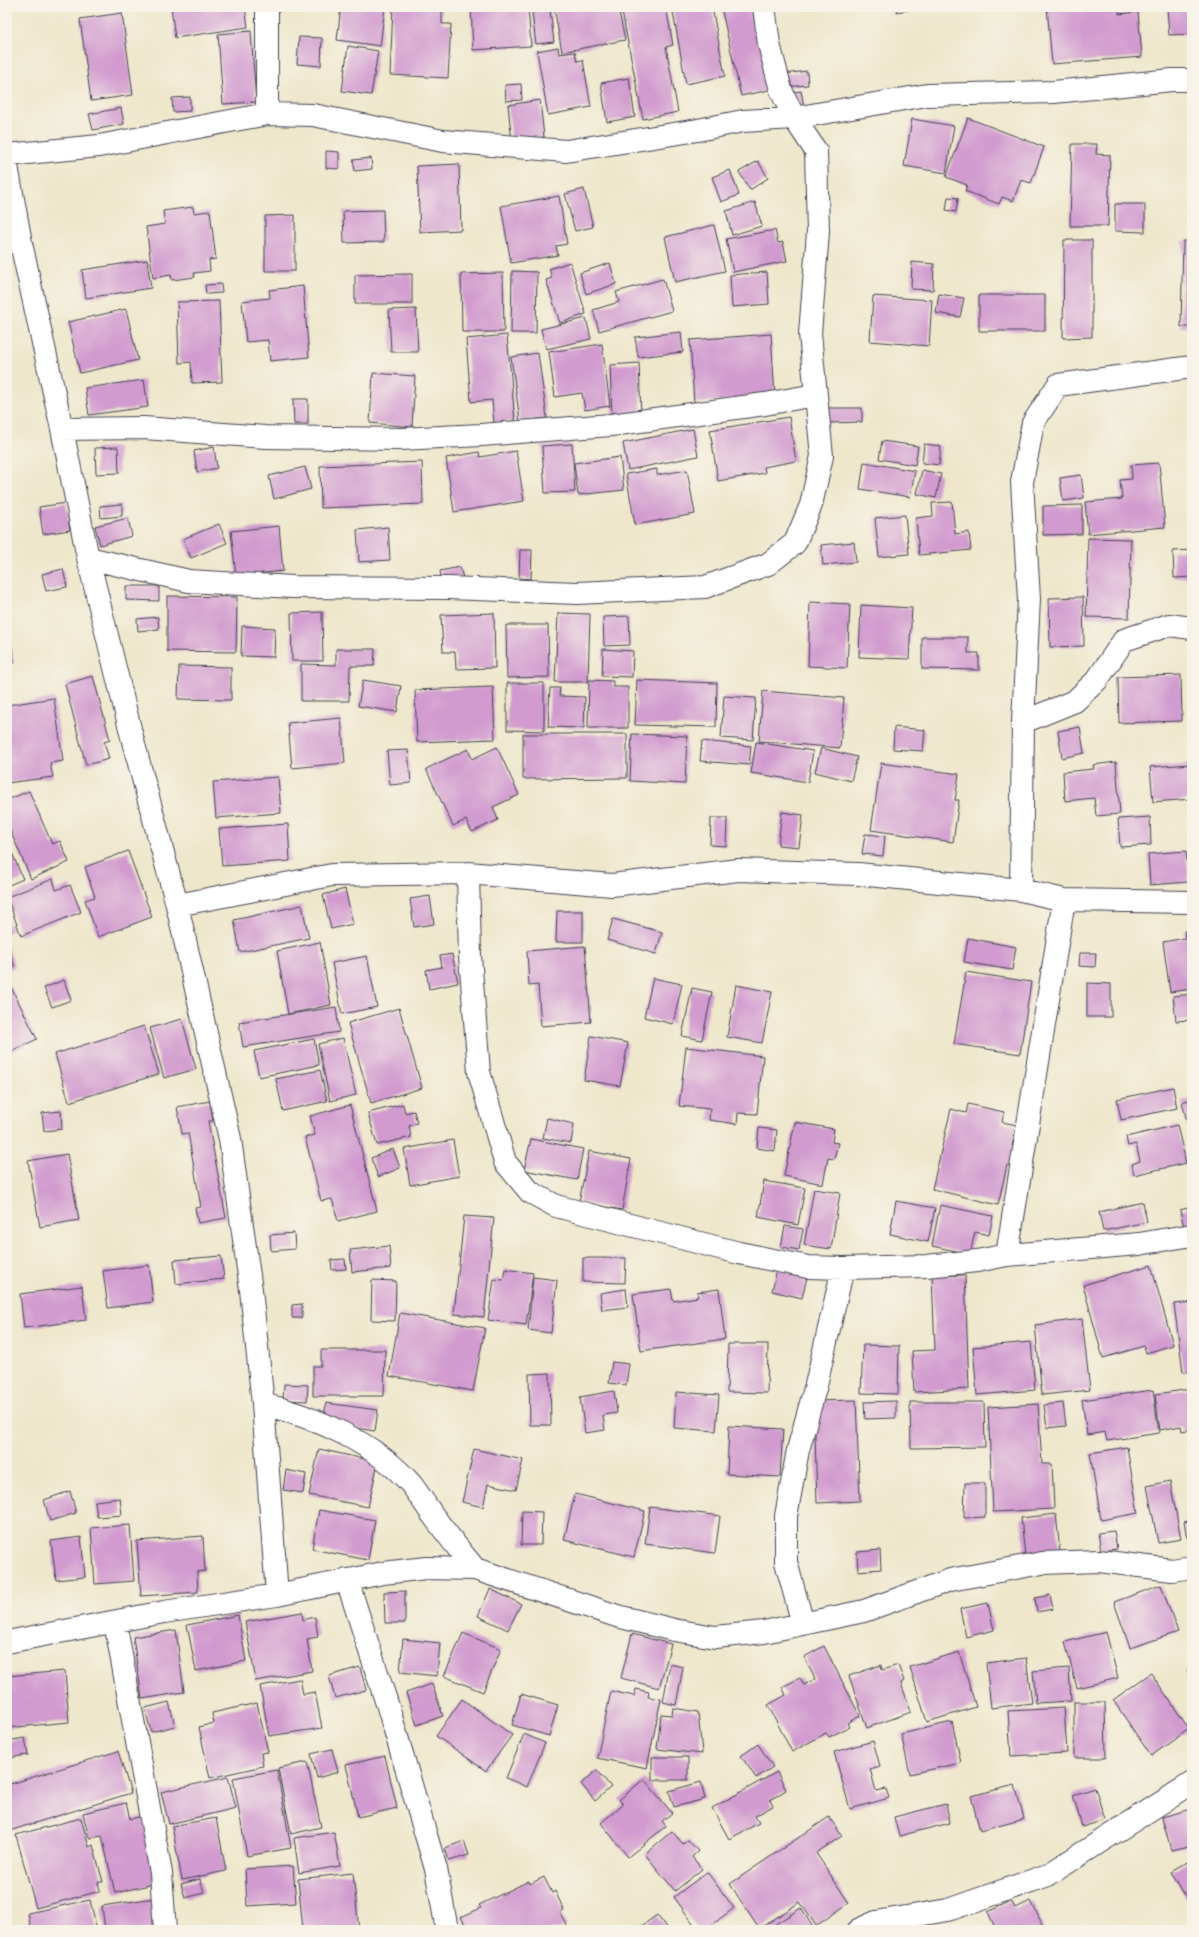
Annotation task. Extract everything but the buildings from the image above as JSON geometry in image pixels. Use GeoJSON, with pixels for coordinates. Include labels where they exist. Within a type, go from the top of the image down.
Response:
{"type":"FeatureCollection","features":[{"type":"Feature","properties":{"kind":"street"},"geometry":{"type":"LineString","coordinates":[[267,7],[267,114]]}},
{"type":"Feature","properties":{"kind":"street"},"geometry":{"type":"LineString","coordinates":[[88,558],[189,581],[293,587],[448,588],[577,593],[705,587],[768,564],[795,543],[811,505],[822,456],[810,334],[818,232],[816,151],[794,118],[780,90],[769,44],[764,7]]}},
{"type":"Feature","properties":{"kind":"street"},"geometry":{"type":"LineString","coordinates":[[7,155],[99,146],[267,114],[313,116],[443,141],[566,151],[698,130],[743,121],[794,118],[927,95],[1054,92],[1172,80],[1192,80]]}},
{"type":"Feature","properties":{"kind":"street"},"geometry":{"type":"LineString","coordinates":[[7,166],[21,243],[62,429],[88,558],[177,905],[230,1139],[251,1290],[263,1404],[277,1595]]}},
{"type":"Feature","properties":{"kind":"street"},"geometry":{"type":"LineString","coordinates":[[1021,890],[1023,722],[1029,599],[1022,482],[1033,423],[1058,385],[1192,367]]}},
{"type":"Feature","properties":{"kind":"street"},"geometry":{"type":"LineString","coordinates":[[62,429],[144,428],[265,437],[400,439],[467,436],[611,425],[765,404],[815,395]]}},
{"type":"Feature","properties":{"kind":"street"},"geometry":{"type":"LineString","coordinates":[[1023,722],[1075,702],[1097,680],[1124,640],[1169,625],[1192,628]]}},
{"type":"Feature","properties":{"kind":"street"},"geometry":{"type":"LineString","coordinates":[[177,905],[332,875],[468,873],[612,885],[738,870],[858,874],[1021,890],[1064,900],[1192,902]]}},
{"type":"Feature","properties":{"kind":"street"},"geometry":{"type":"LineString","coordinates":[[468,873],[470,956],[479,1072],[505,1162],[530,1192],[556,1206],[739,1253],[808,1267],[843,1268],[926,1266],[977,1261],[1007,1255],[1139,1244],[1192,1235]]}},
{"type":"Feature","properties":{"kind":"street"},"geometry":{"type":"LineString","coordinates":[[1007,1255],[1064,900]]}},
{"type":"Feature","properties":{"kind":"street"},"geometry":{"type":"LineString","coordinates":[[803,1624],[786,1562],[786,1516],[798,1450],[816,1386],[843,1268]]}},
{"type":"Feature","properties":{"kind":"street"},"geometry":{"type":"LineString","coordinates":[[263,1404],[290,1410],[325,1426],[357,1442],[384,1460],[410,1484],[475,1569]]}},
{"type":"Feature","properties":{"kind":"street"},"geometry":{"type":"LineString","coordinates":[[7,1642],[164,1612],[277,1595],[383,1573],[426,1568],[475,1569],[617,1616],[674,1630],[715,1637],[764,1632],[864,1611],[950,1580],[1042,1563],[1099,1561],[1172,1570],[1192,1567]]}},
{"type":"Feature","properties":{"kind":"street"},"geometry":{"type":"LineString","coordinates":[[347,1580],[389,1710],[436,1869],[447,1930]]}},
{"type":"Feature","properties":{"kind":"street"},"geometry":{"type":"LineString","coordinates":[[115,1622],[161,1873],[165,1930]]}},
{"type":"Feature","properties":{"kind":"street"},"geometry":{"type":"LineString","coordinates":[[858,1930],[876,1922],[948,1910],[1048,1875],[1192,1783]]}}]}
